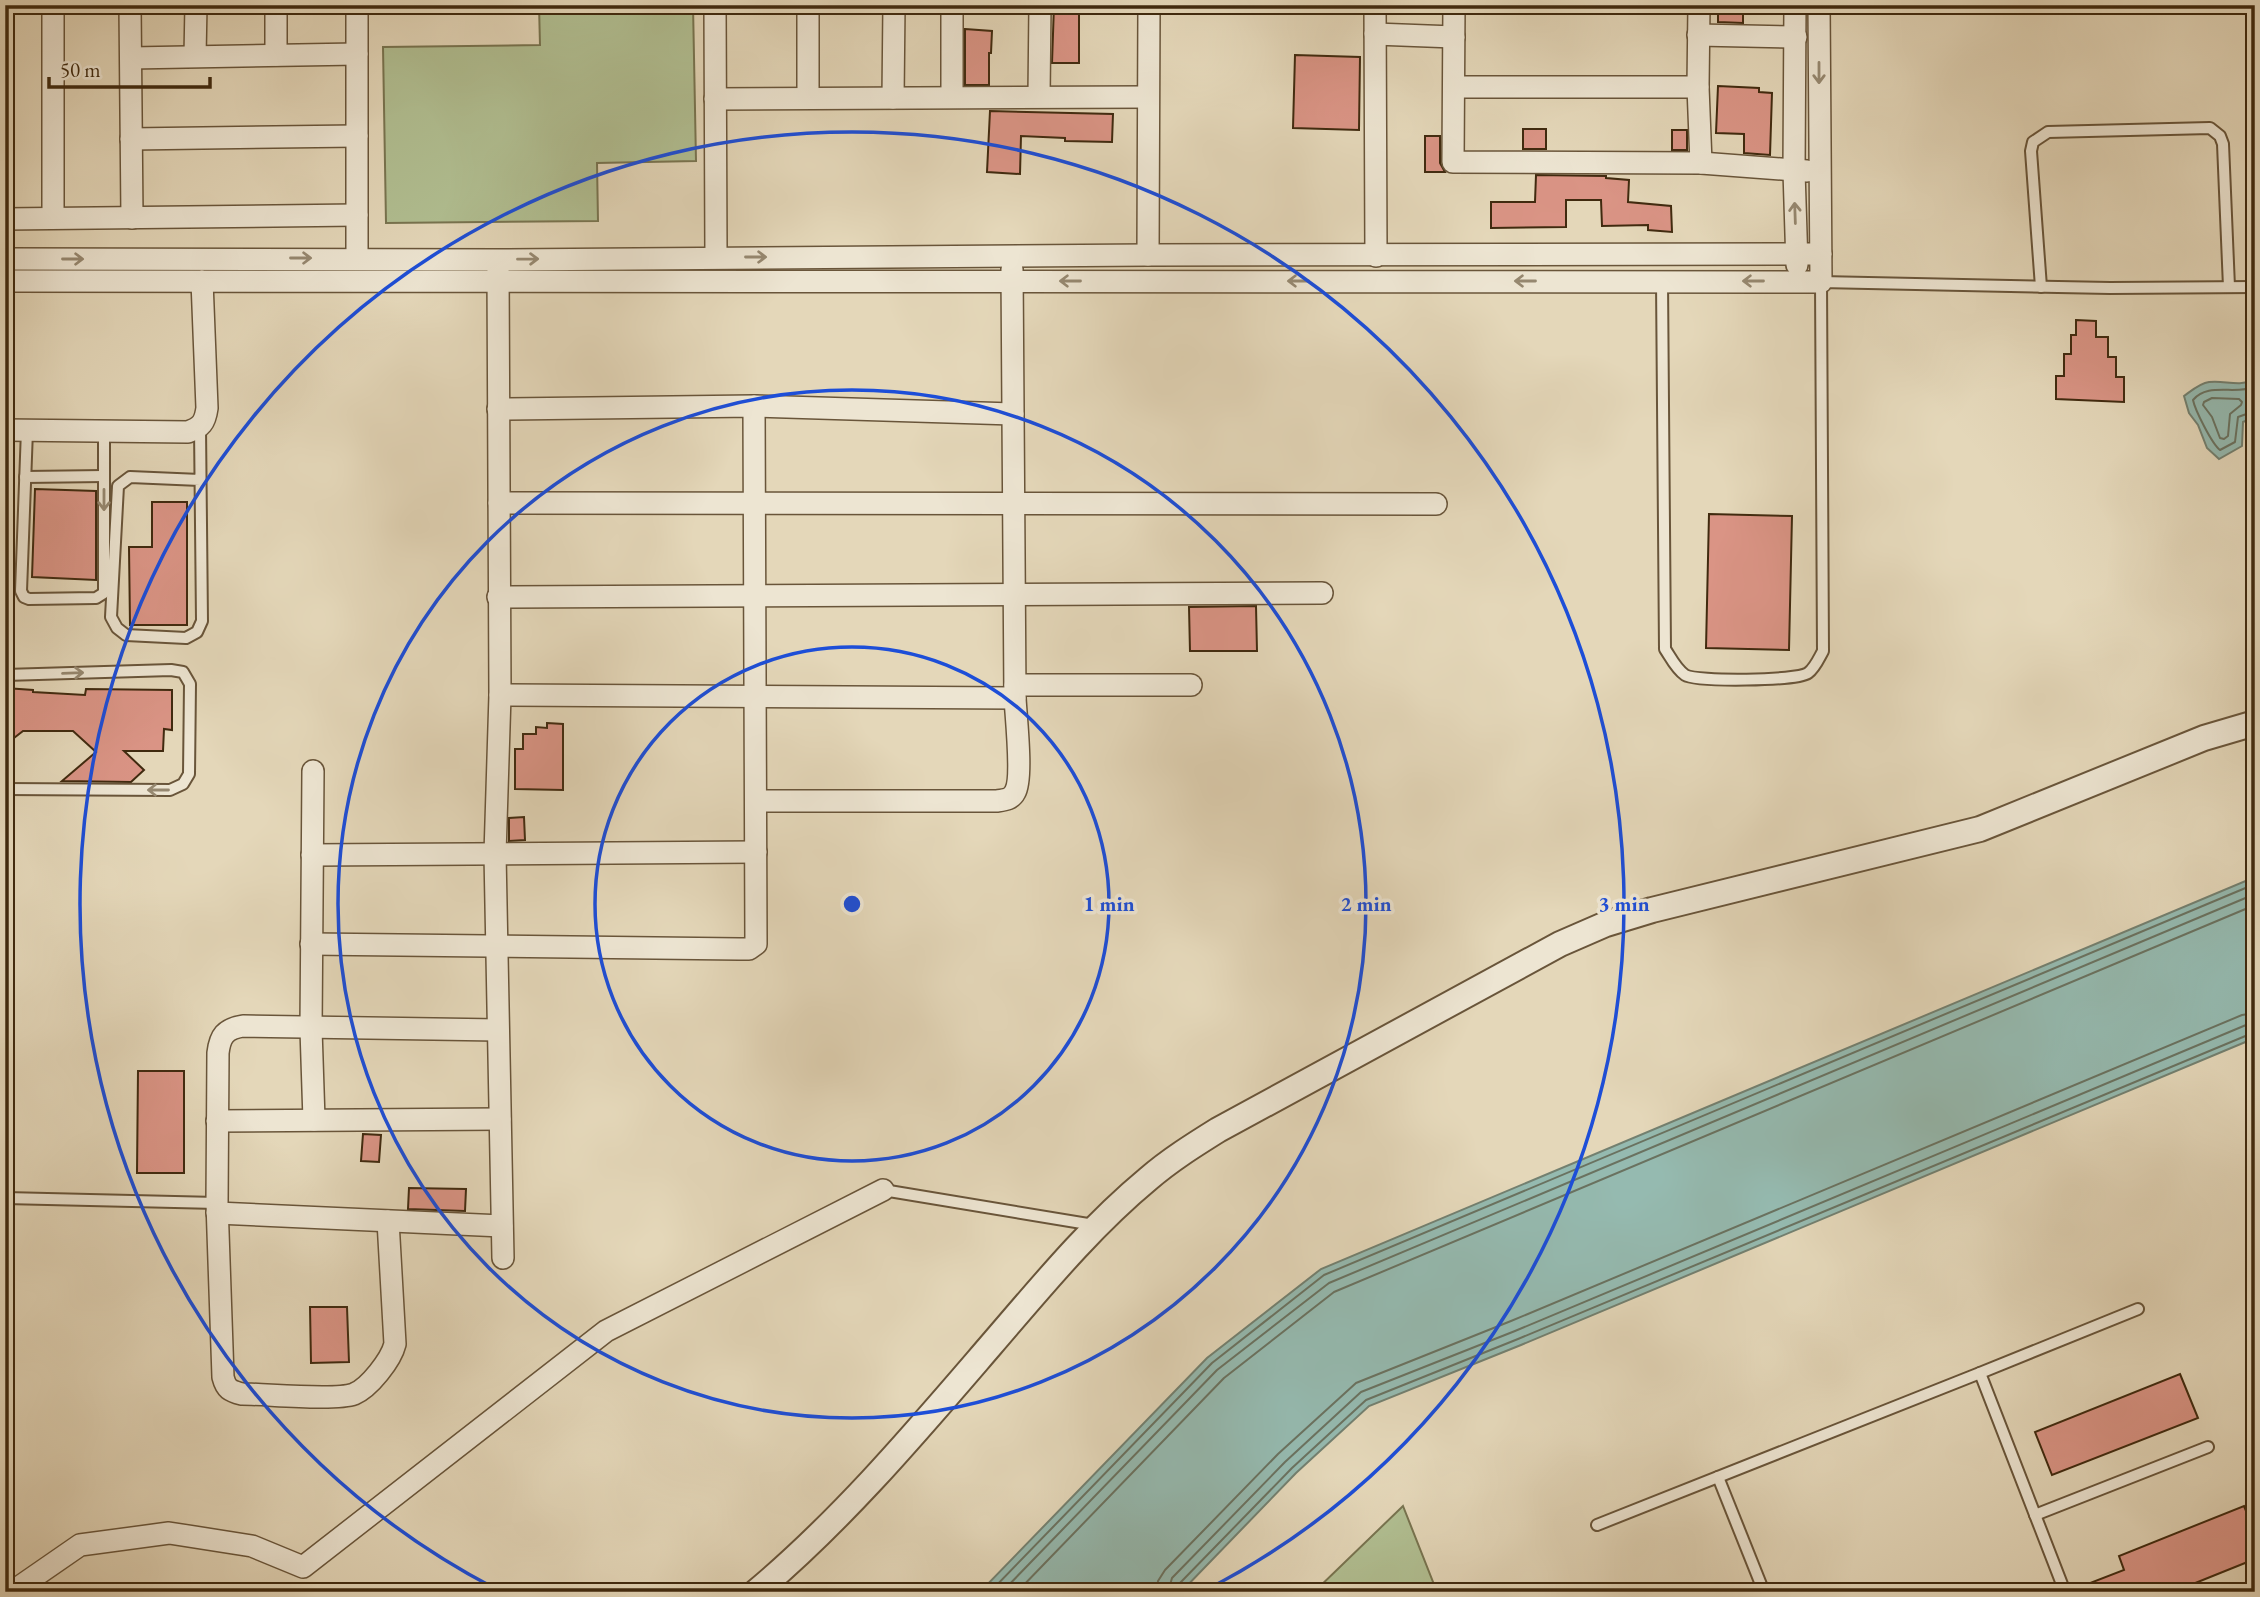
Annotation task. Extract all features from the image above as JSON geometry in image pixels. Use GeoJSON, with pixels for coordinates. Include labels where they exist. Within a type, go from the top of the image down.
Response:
{"type":"FeatureCollection","features":[{"type":"Feature","properties":{"kind":"street"},"geometry":{"type":"LineString","coordinates":[[53,5],[53,218]]}},
{"type":"Feature","properties":{"kind":"street"},"geometry":{"type":"LineString","coordinates":[[130,5],[132,218]]}},
{"type":"Feature","properties":{"kind":"street"},"geometry":{"type":"LineString","coordinates":[[195,57],[196,5]]}},
{"type":"Feature","properties":{"kind":"street"},"geometry":{"type":"LineString","coordinates":[[276,5],[276,55]]}},
{"type":"Feature","properties":{"kind":"street"},"geometry":{"type":"LineString","coordinates":[[357,5],[357,258]]}},
{"type":"Feature","properties":{"kind":"street"},"geometry":{"type":"LineString","coordinates":[[715,5],[716,257]]}},
{"type":"Feature","properties":{"kind":"street"},"geometry":{"type":"LineString","coordinates":[[808,5],[808,99]]}},
{"type":"Feature","properties":{"kind":"street"},"geometry":{"type":"LineString","coordinates":[[893,98],[894,5]]}},
{"type":"Feature","properties":{"kind":"street"},"geometry":{"type":"LineString","coordinates":[[952,5],[952,97]]}},
{"type":"Feature","properties":{"kind":"street"},"geometry":{"type":"LineString","coordinates":[[1039,96],[1040,5]]}},
{"type":"Feature","properties":{"kind":"street"},"geometry":{"type":"LineString","coordinates":[[1147,255],[1149,5]]}},
{"type":"Feature","properties":{"kind":"street"},"geometry":{"type":"LineString","coordinates":[[1375,5],[1377,256]]}},
{"type":"Feature","properties":{"kind":"street"},"geometry":{"type":"LineString","coordinates":[[1454,5],[1454,162],[1701,163],[1819,171]]}},
{"type":"Feature","properties":{"kind":"street"},"geometry":{"type":"LineString","coordinates":[[1699,5],[1701,163]]}},
{"type":"Feature","properties":{"kind":"street"},"geometry":{"type":"LineString","coordinates":[[1795,5],[1794,171],[1797,281]]}},
{"type":"Feature","properties":{"kind":"street"},"geometry":{"type":"LineString","coordinates":[[5,281],[1821,282],[1819,5]]}},
{"type":"Feature","properties":{"kind":"street"},"geometry":{"type":"LineString","coordinates":[[1375,34],[1454,37]]}},
{"type":"Feature","properties":{"kind":"street"},"geometry":{"type":"LineString","coordinates":[[1698,35],[1796,37]]}},
{"type":"Feature","properties":{"kind":"street"},"geometry":{"type":"LineString","coordinates":[[131,58],[357,54]]}},
{"type":"Feature","properties":{"kind":"street"},"geometry":{"type":"LineString","coordinates":[[1455,87],[1698,87]]}},
{"type":"Feature","properties":{"kind":"street"},"geometry":{"type":"LineString","coordinates":[[715,99],[1148,97]]}},
{"type":"Feature","properties":{"kind":"street"},"geometry":{"type":"LineString","coordinates":[[131,139],[357,136]]}},
{"type":"Feature","properties":{"kind":"street"},"geometry":{"type":"LineString","coordinates":[[5,219],[357,215]]}},
{"type":"Feature","properties":{"kind":"street"},"geometry":{"type":"LineString","coordinates":[[5,259],[498,260],[1821,254]]}},
{"type":"Feature","properties":{"kind":"street"},"geometry":{"type":"LineString","coordinates":[[756,801],[996,802],[1014,795],[1018,785],[1012,257]]}},
{"type":"Feature","properties":{"kind":"street"},"geometry":{"type":"LineString","coordinates":[[253,258],[253,281]]}},
{"type":"Feature","properties":{"kind":"street"},"geometry":{"type":"LineString","coordinates":[[498,260],[499,695],[495,854],[503,1258]]}},
{"type":"Feature","properties":{"kind":"street"},"geometry":{"type":"LineString","coordinates":[[5,430],[188,432],[200,428],[206,418],[207,408],[202,281]]}},
{"type":"Feature","properties":{"kind":"street"},"geometry":{"type":"LineString","coordinates":[[498,409],[754,406],[1013,414]]}},
{"type":"Feature","properties":{"kind":"street"},"geometry":{"type":"LineString","coordinates":[[312,944],[749,949],[757,944],[754,406]]}},
{"type":"Feature","properties":{"kind":"street"},"geometry":{"type":"LineString","coordinates":[[499,503],[1436,504]]}},
{"type":"Feature","properties":{"kind":"street"},"geometry":{"type":"LineString","coordinates":[[498,597],[1322,593]]}},
{"type":"Feature","properties":{"kind":"street"},"geometry":{"type":"LineString","coordinates":[[499,695],[755,697],[1015,692],[1191,685]]}},
{"type":"Feature","properties":{"kind":"street"},"geometry":{"type":"LineString","coordinates":[[756,1592],[817,1538],[921,1426],[1067,1257],[1146,1181],[1175,1157],[1218,1129],[1548,951],[1606,923],[1653,909],[1980,829],[2204,738],[2255,723]]}},
{"type":"Feature","properties":{"kind":"street"},"geometry":{"type":"LineString","coordinates":[[313,771],[311,1029],[314,1120]]}},
{"type":"Feature","properties":{"kind":"street"},"geometry":{"type":"LineString","coordinates":[[312,855],[756,852]]}},
{"type":"Feature","properties":{"kind":"street"},"geometry":{"type":"LineString","coordinates":[[388,1221],[395,1344],[388,1362],[361,1390],[352,1394],[242,1394],[225,1387],[217,1208],[220,1037],[230,1028],[243,1026],[498,1030]]}},
{"type":"Feature","properties":{"kind":"street"},"geometry":{"type":"LineString","coordinates":[[218,1121],[500,1119]]}},
{"type":"Feature","properties":{"kind":"street"},"geometry":{"type":"LineString","coordinates":[[12,1592],[80,1545],[169,1533],[252,1546],[303,1567],[606,1331],[883,1190]]}},
{"type":"Feature","properties":{"kind":"street"},"geometry":{"type":"LineString","coordinates":[[217,1208],[388,1221],[502,1226]]}},
{"type":"Feature","properties":{"kind":"lane"},"geometry":{"type":"LineString","coordinates":[[2041,287],[2031,151],[2033,142],[2048,132],[2210,128],[2220,136],[2223,144],[2229,287]]}},
{"type":"Feature","properties":{"kind":"lane"},"geometry":{"type":"LineString","coordinates":[[1661,281],[1665,649],[1686,676],[1702,680],[1792,678],[1807,674],[1822,651],[1821,282],[2041,287],[2255,287]]}},
{"type":"Feature","properties":{"kind":"lane"},"geometry":{"type":"LineString","coordinates":[[200,428],[202,621],[197,632],[186,638],[126,635],[117,628],[111,617],[117,486],[130,477],[200,480]]}},
{"type":"Feature","properties":{"kind":"lane"},"geometry":{"type":"LineString","coordinates":[[27,430],[21,591],[24,597],[29,599],[96,598],[104,593],[104,432]]}},
{"type":"Feature","properties":{"kind":"lane"},"geometry":{"type":"LineString","coordinates":[[25,477],[104,476]]}},
{"type":"Feature","properties":{"kind":"lane"},"geometry":{"type":"LineString","coordinates":[[5,675],[171,670],[183,672],[190,684],[189,774],[183,784],[170,790],[5,789]]}},
{"type":"Feature","properties":{"kind":"lane"},"geometry":{"type":"LineString","coordinates":[[883,1190],[1099,1226]]}},
{"type":"Feature","properties":{"kind":"lane"},"geometry":{"type":"LineString","coordinates":[[5,1198],[217,1208]]}},
{"type":"Feature","properties":{"kind":"lane"},"geometry":{"type":"LineString","coordinates":[[1597,1525],[2138,1309]]}},
{"type":"Feature","properties":{"kind":"lane"},"geometry":{"type":"LineString","coordinates":[[1980,1373],[2065,1592]]}},
{"type":"Feature","properties":{"kind":"lane"},"geometry":{"type":"LineString","coordinates":[[2035,1515],[2208,1447]]}},
{"type":"Feature","properties":{"kind":"lane"},"geometry":{"type":"LineString","coordinates":[[1718,1477],[1764,1592]]}},
{"type":"Feature","properties":{"kind":"green space"},"geometry":{"type":"Polygon","coordinates":[[[539,5],[693,5],[696,161],[597,163],[598,221],[386,223],[383,47],[540,45],[539,5]]]}},
{"type":"Feature","properties":{"kind":"green space"},"geometry":{"type":"Polygon","coordinates":[[[1403,1506],[1437,1592],[1314,1592],[1403,1506]]]}},
{"type":"Feature","properties":{"kind":"water"},"geometry":{"type":"Polygon","coordinates":[[[2255,380],[2255,417],[2243,422],[2242,446],[2219,459],[2207,448],[2198,425],[2189,413],[2184,396],[2206,383],[2242,383],[2255,380]]]}},
{"type":"Feature","properties":{"kind":"water"},"geometry":{"type":"Polygon","coordinates":[[[2255,877],[2255,1038],[1369,1406],[1296,1473],[1181,1592],[980,1592],[1207,1358],[1321,1269],[2255,877]]]}},
{"type":"Feature","properties":{"kind":"building"},"geometry":{"type":"Polygon","coordinates":[[[1054,5],[1079,5],[1079,63],[1052,63],[1054,5]]]}},
{"type":"Feature","properties":{"kind":"building"},"geometry":{"type":"Polygon","coordinates":[[[1718,5],[1743,5],[1743,23],[1718,22],[1718,5]]]}},
{"type":"Feature","properties":{"kind":"building"},"geometry":{"type":"Polygon","coordinates":[[[965,29],[992,31],[989,85],[965,85],[965,29]]]}},
{"type":"Feature","properties":{"kind":"building"},"geometry":{"type":"Polygon","coordinates":[[[1295,55],[1360,57],[1359,130],[1293,128],[1295,55]]]}},
{"type":"Feature","properties":{"kind":"building"},"geometry":{"type":"Polygon","coordinates":[[[1718,86],[1759,88],[1759,92],[1772,93],[1770,155],[1744,153],[1744,134],[1716,133],[1718,86]]]}},
{"type":"Feature","properties":{"kind":"building"},"geometry":{"type":"Polygon","coordinates":[[[990,111],[1113,114],[1112,142],[1021,136],[1020,174],[987,172],[990,111]]]}},
{"type":"Feature","properties":{"kind":"building"},"geometry":{"type":"Polygon","coordinates":[[[1523,129],[1546,129],[1546,149],[1523,149],[1523,129]]]}},
{"type":"Feature","properties":{"kind":"building"},"geometry":{"type":"Polygon","coordinates":[[[1672,130],[1687,130],[1687,150],[1672,150],[1672,130]]]}},
{"type":"Feature","properties":{"kind":"building"},"geometry":{"type":"Polygon","coordinates":[[[1425,136],[1440,136],[1440,163],[1445,172],[1425,172],[1425,136]]]}},
{"type":"Feature","properties":{"kind":"building"},"geometry":{"type":"Polygon","coordinates":[[[1536,175],[1606,176],[1629,180],[1628,202],[1671,206],[1672,232],[1648,230],[1648,225],[1602,226],[1601,200],[1566,200],[1566,227],[1491,228],[1491,202],[1535,202],[1536,175]]]}},
{"type":"Feature","properties":{"kind":"building"},"geometry":{"type":"Polygon","coordinates":[[[2076,320],[2096,321],[2096,337],[2108,337],[2108,357],[2116,357],[2116,377],[2124,377],[2124,402],[2056,399],[2056,376],[2064,376],[2064,354],[2071,354],[2071,335],[2076,335],[2076,320]]]}},
{"type":"Feature","properties":{"kind":"building"},"geometry":{"type":"Polygon","coordinates":[[[35,489],[96,491],[96,580],[32,577],[35,489]]]}},
{"type":"Feature","properties":{"kind":"building"},"geometry":{"type":"Polygon","coordinates":[[[152,502],[187,502],[187,625],[130,625],[129,547],[152,547],[152,502]]]}},
{"type":"Feature","properties":{"kind":"building"},"geometry":{"type":"Polygon","coordinates":[[[1709,514],[1792,516],[1789,650],[1706,648],[1709,514]]]}},
{"type":"Feature","properties":{"kind":"building"},"geometry":{"type":"Polygon","coordinates":[[[1256,606],[1257,651],[1190,651],[1189,607],[1256,606]]]}},
{"type":"Feature","properties":{"kind":"building"},"geometry":{"type":"Polygon","coordinates":[[[5,688],[85,695],[86,689],[172,690],[172,730],[164,729],[163,751],[124,751],[144,770],[131,782],[62,781],[96,752],[73,731],[23,731],[5,745],[5,688]]]}},
{"type":"Feature","properties":{"kind":"building"},"geometry":{"type":"Polygon","coordinates":[[[547,723],[563,724],[563,790],[515,789],[515,749],[523,749],[523,734],[536,734],[536,727],[547,728],[547,723]]]}},
{"type":"Feature","properties":{"kind":"building"},"geometry":{"type":"Polygon","coordinates":[[[524,817],[525,840],[509,841],[509,818],[524,817]]]}},
{"type":"Feature","properties":{"kind":"building"},"geometry":{"type":"Polygon","coordinates":[[[138,1071],[184,1071],[184,1173],[137,1173],[138,1071]]]}},
{"type":"Feature","properties":{"kind":"building"},"geometry":{"type":"Polygon","coordinates":[[[363,1134],[381,1135],[379,1162],[361,1161],[363,1134]]]}},
{"type":"Feature","properties":{"kind":"building"},"geometry":{"type":"Polygon","coordinates":[[[409,1188],[466,1189],[465,1211],[408,1209],[409,1188]]]}},
{"type":"Feature","properties":{"kind":"building"},"geometry":{"type":"Polygon","coordinates":[[[310,1307],[347,1307],[349,1362],[311,1363],[310,1307]]]}},
{"type":"Feature","properties":{"kind":"building"},"geometry":{"type":"Polygon","coordinates":[[[2180,1374],[2198,1418],[2052,1475],[2035,1432],[2180,1374]]]}},
{"type":"Feature","properties":{"kind":"building"},"geometry":{"type":"Polygon","coordinates":[[[2244,1506],[2255,1533],[2255,1559],[2173,1592],[2072,1590],[2124,1570],[2119,1556],[2244,1506]]]}}]}
